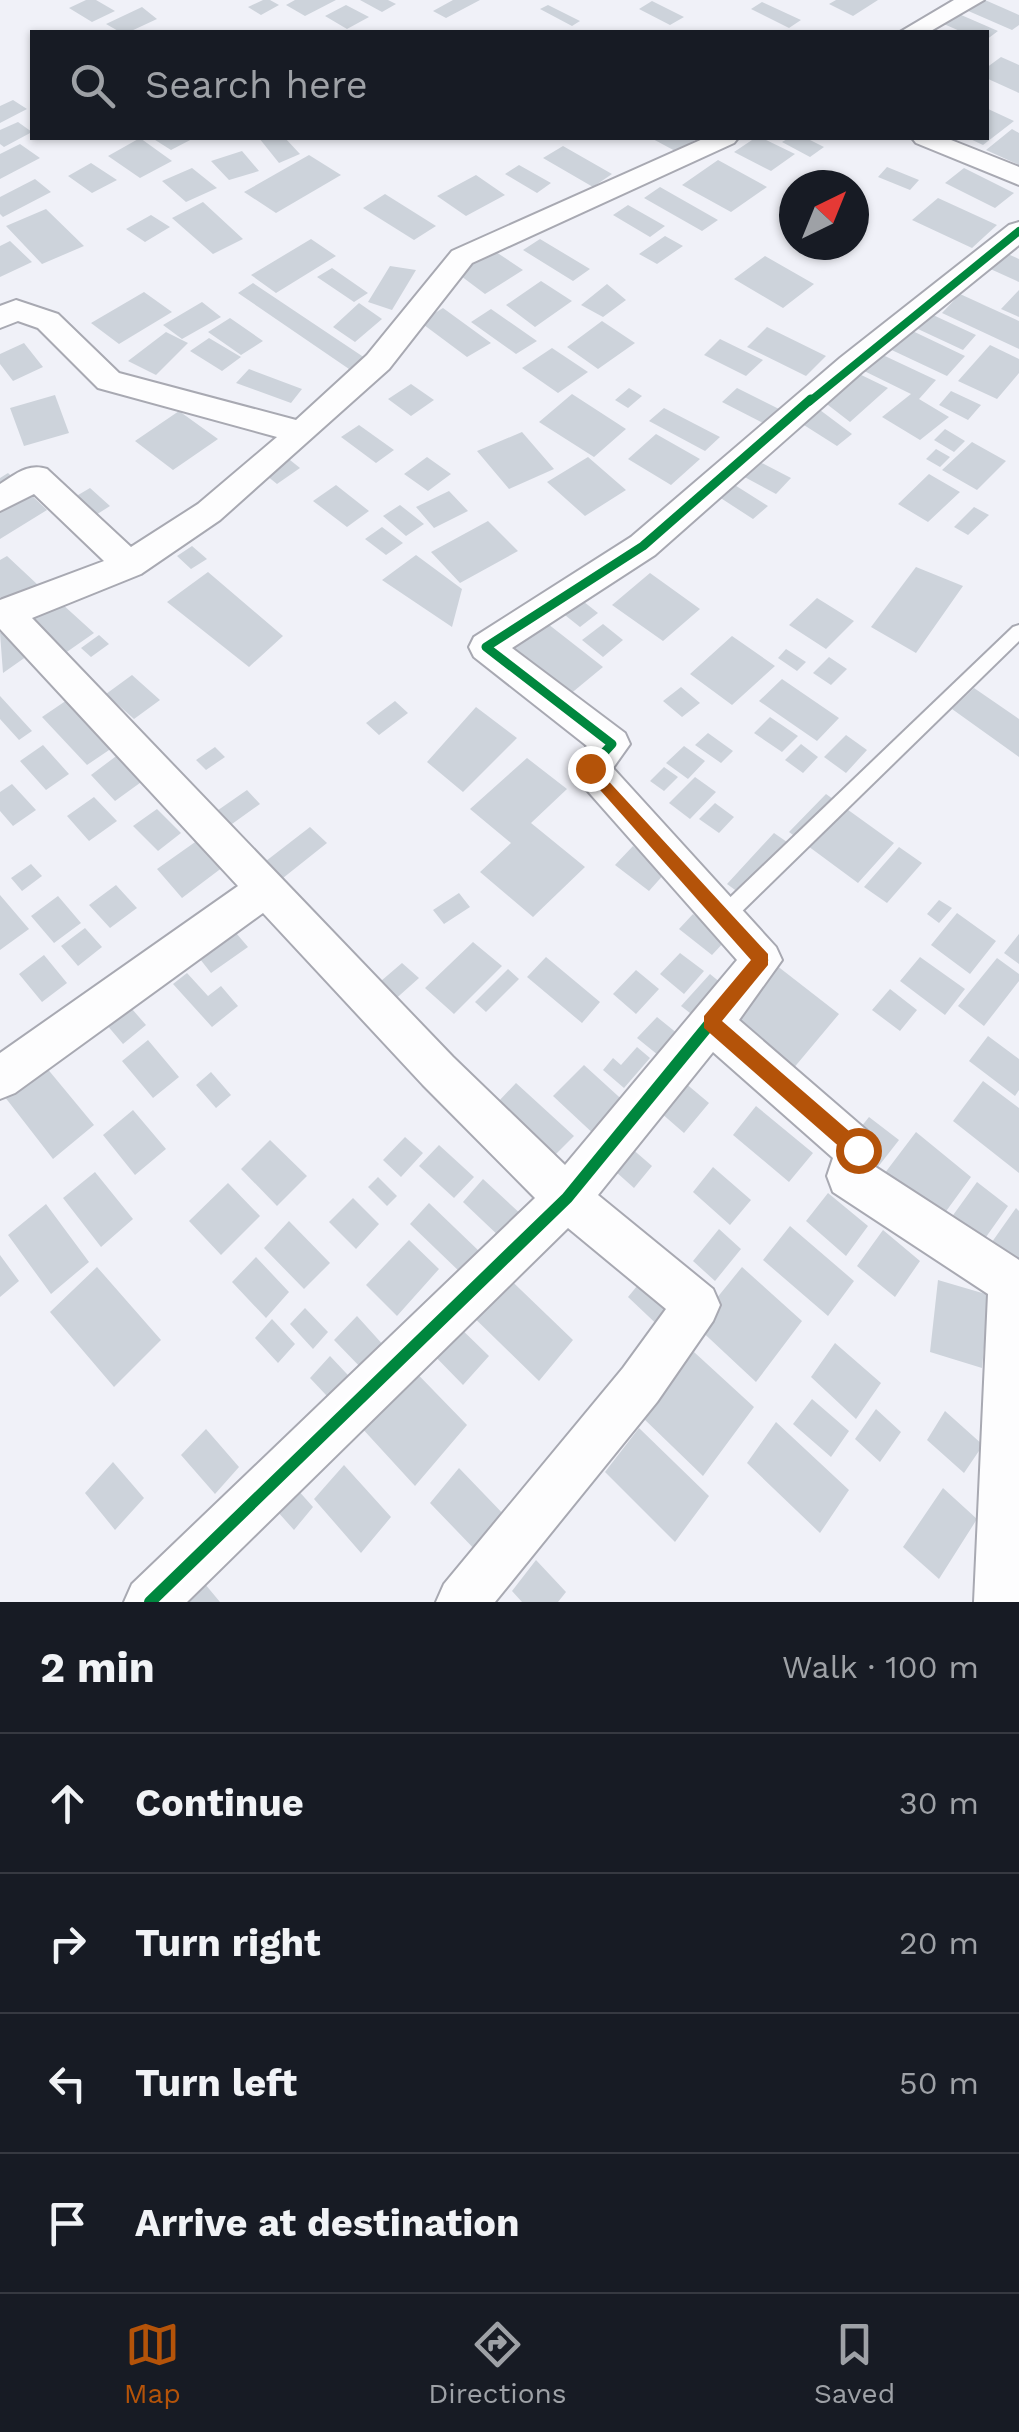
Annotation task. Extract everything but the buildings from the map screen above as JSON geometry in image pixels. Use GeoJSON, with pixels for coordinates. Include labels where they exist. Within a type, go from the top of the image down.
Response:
{"type":"FeatureCollection","features":[{"type":"Feature","properties":{"kind":"street"},"geometry":{"type":"LineString","coordinates":[[916,30],[972,0]]}},
{"type":"Feature","properties":{"kind":"street"},"geometry":{"type":"LineString","coordinates":[[462,1602],[640,1385],[697,1305],[567,1198],[438,1071],[3,614],[129,565],[209,512],[378,362],[462,258],[721,140]]}},
{"type":"Feature","properties":{"kind":"street"},"geometry":{"type":"LineString","coordinates":[[930,140],[1019,177]]}},
{"type":"Feature","properties":{"kind":"street"},"geometry":{"type":"LineString","coordinates":[[150,1602],[567,1198],[762,960],[590,768],[612,744],[486,647],[643,546],[850,365],[1019,232]]}},
{"type":"Feature","properties":{"kind":"street"},"geometry":{"type":"LineString","coordinates":[[0,318],[16,310],[48,321],[109,380],[302,433]]}},
{"type":"Feature","properties":{"kind":"street"},"geometry":{"type":"LineString","coordinates":[[0,499],[36,476],[129,565]]}},
{"type":"Feature","properties":{"kind":"street"},"geometry":{"type":"LineString","coordinates":[[0,1078],[265,889]]}},
{"type":"Feature","properties":{"kind":"street"},"geometry":{"type":"LineString","coordinates":[[710,1022],[858,1150],[849,1176],[1016,1285],[1000,1602]]}},
{"type":"Feature","properties":{"kind":"lane"},"geometry":{"type":"LineString","coordinates":[[724,917],[1019,631]]}},
{"type":"Feature","properties":{"kind":"cycle path"},"geometry":{"type":"LineString","coordinates":[[150,1602],[567,1198],[762,960],[590,768],[612,744],[486,647],[643,546],[851,365],[1019,231]]}},
{"type":"Feature","properties":{"kind":"route"},"geometry":{"type":"LineString","coordinates":[[590,768],[762,960],[710,1022],[858,1150]]}}]}
